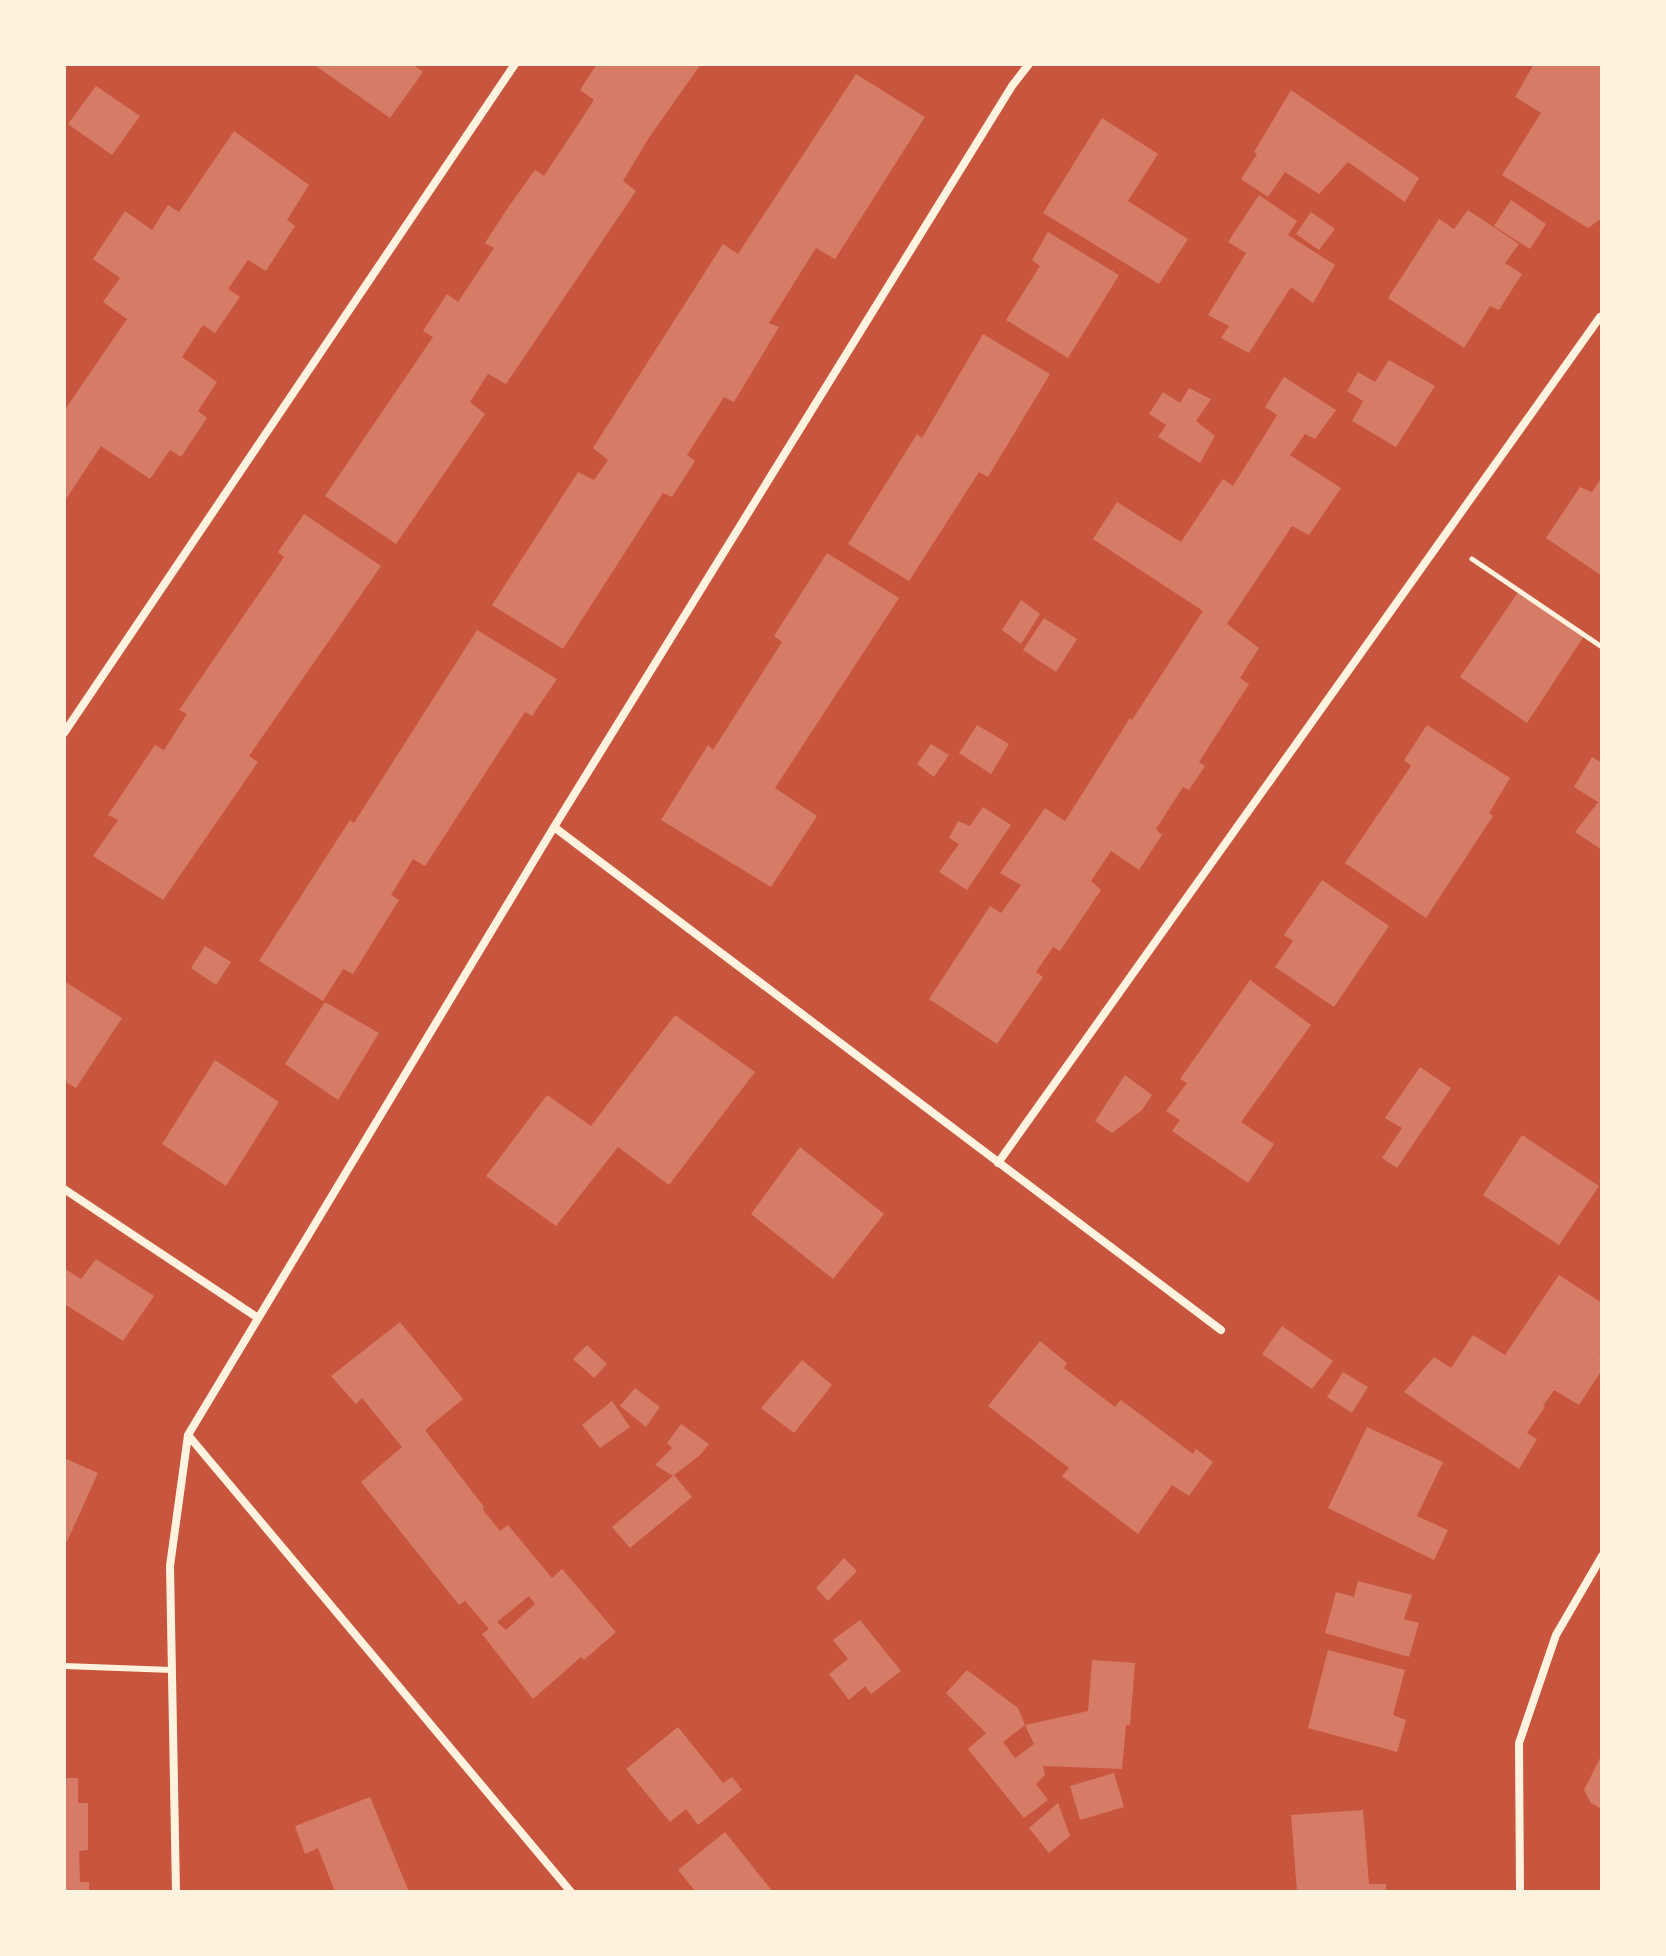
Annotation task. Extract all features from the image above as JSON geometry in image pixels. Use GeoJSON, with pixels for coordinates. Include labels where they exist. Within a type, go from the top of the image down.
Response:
{"type":"FeatureCollection","features":[{"type":"Feature","properties":{"kind":"street"},"geometry":{"type":"LineString","coordinates":[[64,733],[515,64]]}},
{"type":"Feature","properties":{"kind":"street"},"geometry":{"type":"LineString","coordinates":[[176,1892],[170,1566],[188,1435],[554,827],[1012,86],[1029,64]]}},
{"type":"Feature","properties":{"kind":"street"},"geometry":{"type":"LineString","coordinates":[[998,1163],[1600,317]]}},
{"type":"Feature","properties":{"kind":"street"},"geometry":{"type":"LineString","coordinates":[[554,827],[1221,1330]]}},
{"type":"Feature","properties":{"kind":"street"},"geometry":{"type":"LineString","coordinates":[[64,1189],[258,1318]]}},
{"type":"Feature","properties":{"kind":"street"},"geometry":{"type":"LineString","coordinates":[[188,1435],[571,1892]]}},
{"type":"Feature","properties":{"kind":"street"},"geometry":{"type":"LineString","coordinates":[[1521,1892],[1519,1743],[1556,1635],[1602,1556]]}},
{"type":"Feature","properties":{"kind":"lane"},"geometry":{"type":"LineString","coordinates":[[64,1666],[172,1670]]}},
{"type":"Feature","properties":{"kind":"path"},"geometry":{"type":"LineString","coordinates":[[1441,539],[1602,647]]}},
{"type":"Feature","properties":{"kind":"building"},"geometry":{"type":"Polygon","coordinates":[[[313,64],[412,64],[423,72],[390,118],[313,64]]]}},
{"type":"Feature","properties":{"kind":"building"},"geometry":{"type":"Polygon","coordinates":[[[597,64],[701,64],[648,139],[623,181],[636,191],[506,384],[488,374],[470,402],[485,414],[396,544],[325,496],[433,337],[423,331],[447,294],[458,302],[494,248],[485,243],[507,209],[535,170],[544,176],[594,100],[580,90],[597,64]]]}},
{"type":"Feature","properties":{"kind":"building"},"geometry":{"type":"Polygon","coordinates":[[[1534,64],[1602,64],[1602,218],[1588,228],[1502,175],[1541,113],[1515,97],[1534,64]]]}},
{"type":"Feature","properties":{"kind":"building"},"geometry":{"type":"Polygon","coordinates":[[[856,74],[925,117],[835,259],[816,248],[769,323],[779,327],[734,402],[724,397],[687,455],[695,461],[672,497],[663,493],[563,649],[492,605],[578,472],[594,480],[608,460],[593,448],[723,244],[738,254],[856,74]]]}},
{"type":"Feature","properties":{"kind":"building"},"geometry":{"type":"Polygon","coordinates":[[[96,86],[140,116],[112,155],[68,124],[96,86]]]}},
{"type":"Feature","properties":{"kind":"building"},"geometry":{"type":"Polygon","coordinates":[[[1291,90],[1419,178],[1405,202],[1348,162],[1319,194],[1285,172],[1268,197],[1241,179],[1291,90]]]}},
{"type":"Feature","properties":{"kind":"building"},"geometry":{"type":"Polygon","coordinates":[[[1102,118],[1158,154],[1128,201],[1188,239],[1159,284],[1043,213],[1102,118]]]}},
{"type":"Feature","properties":{"kind":"building"},"geometry":{"type":"Polygon","coordinates":[[[234,131],[309,185],[287,220],[295,226],[266,271],[248,260],[228,289],[240,297],[215,333],[203,325],[182,357],[217,382],[198,411],[207,418],[181,457],[170,450],[150,479],[101,446],[64,502],[64,411],[127,319],[103,302],[120,278],[93,259],[125,211],[152,230],[168,205],[179,212],[234,131]]]}},
{"type":"Feature","properties":{"kind":"building"},"geometry":{"type":"Polygon","coordinates":[[[1259,195],[1297,221],[1288,235],[1335,265],[1313,303],[1291,287],[1249,353],[1221,338],[1229,326],[1208,315],[1246,253],[1228,242],[1259,195]]]}},
{"type":"Feature","properties":{"kind":"building"},"geometry":{"type":"Polygon","coordinates":[[[1511,200],[1546,224],[1530,249],[1494,226],[1511,200]]]}},
{"type":"Feature","properties":{"kind":"building"},"geometry":{"type":"Polygon","coordinates":[[[1468,210],[1519,244],[1505,263],[1522,274],[1499,310],[1490,306],[1464,348],[1388,298],[1439,219],[1454,229],[1468,210]]]}},
{"type":"Feature","properties":{"kind":"building"},"geometry":{"type":"Polygon","coordinates":[[[1311,212],[1335,229],[1319,250],[1296,234],[1311,212]]]}},
{"type":"Feature","properties":{"kind":"building"},"geometry":{"type":"Polygon","coordinates":[[[1048,232],[1119,275],[1068,358],[1006,320],[1040,266],[1032,260],[1048,232]]]}},
{"type":"Feature","properties":{"kind":"building"},"geometry":{"type":"Polygon","coordinates":[[[983,334],[1050,374],[988,477],[979,472],[909,581],[848,544],[917,434],[922,438],[983,334]]]}},
{"type":"Feature","properties":{"kind":"building"},"geometry":{"type":"Polygon","coordinates":[[[1389,360],[1435,386],[1396,447],[1352,421],[1363,401],[1347,391],[1358,372],[1375,382],[1389,360]]]}},
{"type":"Feature","properties":{"kind":"building"},"geometry":{"type":"Polygon","coordinates":[[[1284,377],[1336,410],[1315,439],[1305,434],[1290,455],[1341,488],[1309,535],[1292,526],[1227,624],[1259,648],[1240,678],[1249,684],[1199,762],[1205,766],[1189,790],[1183,787],[1156,829],[1162,835],[1139,870],[1111,851],[1091,881],[1101,890],[1060,951],[1053,947],[1036,972],[1043,977],[997,1044],[929,999],[990,906],[1001,913],[1021,885],[1000,873],[1045,808],[1065,821],[1203,611],[1093,539],[1117,502],[1181,542],[1223,479],[1233,486],[1263,438],[1277,415],[1265,407],[1284,377]]]}},
{"type":"Feature","properties":{"kind":"building"},"geometry":{"type":"Polygon","coordinates":[[[1189,388],[1211,399],[1196,421],[1215,436],[1200,463],[1158,437],[1166,425],[1149,414],[1163,392],[1180,403],[1189,388]]]}},
{"type":"Feature","properties":{"kind":"building"},"geometry":{"type":"Polygon","coordinates":[[[1602,477],[1602,576],[1546,538],[1580,487],[1592,492],[1602,477]]]}},
{"type":"Feature","properties":{"kind":"building"},"geometry":{"type":"Polygon","coordinates":[[[304,514],[381,566],[249,756],[258,762],[163,900],[93,856],[118,820],[108,815],[155,745],[164,750],[187,714],[179,710],[284,557],[278,552],[304,514]]]}},
{"type":"Feature","properties":{"kind":"building"},"geometry":{"type":"Polygon","coordinates":[[[827,553],[899,598],[775,788],[817,816],[771,887],[661,820],[708,745],[713,750],[782,642],[774,636],[827,553]]]}},
{"type":"Feature","properties":{"kind":"building"},"geometry":{"type":"Polygon","coordinates":[[[1519,591],[1584,636],[1527,723],[1460,677],[1519,591]]]}},
{"type":"Feature","properties":{"kind":"building"},"geometry":{"type":"Polygon","coordinates":[[[1021,600],[1040,614],[1021,644],[1002,630],[1021,600]]]}},
{"type":"Feature","properties":{"kind":"building"},"geometry":{"type":"Polygon","coordinates":[[[1044,618],[1077,639],[1056,672],[1023,650],[1044,618]]]}},
{"type":"Feature","properties":{"kind":"building"},"geometry":{"type":"Polygon","coordinates":[[[477,630],[557,679],[532,716],[525,712],[425,866],[413,859],[391,895],[399,900],[353,974],[343,969],[323,1001],[259,961],[350,820],[354,823],[477,630]]]}},
{"type":"Feature","properties":{"kind":"building"},"geometry":{"type":"Polygon","coordinates":[[[977,725],[1009,744],[991,774],[959,753],[977,725]]]}},
{"type":"Feature","properties":{"kind":"building"},"geometry":{"type":"Polygon","coordinates":[[[1427,725],[1510,778],[1489,813],[1493,816],[1426,918],[1345,863],[1411,766],[1404,760],[1427,725]]]}},
{"type":"Feature","properties":{"kind":"building"},"geometry":{"type":"Polygon","coordinates":[[[931,744],[949,755],[934,777],[917,764],[931,744]]]}},
{"type":"Feature","properties":{"kind":"building"},"geometry":{"type":"Polygon","coordinates":[[[1592,757],[1602,763],[1602,850],[1575,832],[1598,802],[1574,787],[1592,757]]]}},
{"type":"Feature","properties":{"kind":"building"},"geometry":{"type":"Polygon","coordinates":[[[983,807],[1011,825],[967,890],[939,872],[959,844],[949,838],[958,821],[970,826],[983,807]]]}},
{"type":"Feature","properties":{"kind":"building"},"geometry":{"type":"Polygon","coordinates":[[[1322,880],[1389,926],[1334,1007],[1275,967],[1293,941],[1284,935],[1322,880]]]}},
{"type":"Feature","properties":{"kind":"building"},"geometry":{"type":"Polygon","coordinates":[[[205,946],[231,962],[216,985],[191,968],[205,946]]]}},
{"type":"Feature","properties":{"kind":"building"},"geometry":{"type":"Polygon","coordinates":[[[1250,980],[1311,1025],[1241,1122],[1274,1144],[1248,1183],[1172,1131],[1180,1120],[1166,1111],[1187,1083],[1180,1079],[1250,980]]]}},
{"type":"Feature","properties":{"kind":"building"},"geometry":{"type":"Polygon","coordinates":[[[64,981],[122,1018],[76,1088],[64,1081],[64,981]]]}},
{"type":"Feature","properties":{"kind":"building"},"geometry":{"type":"Polygon","coordinates":[[[325,1002],[379,1033],[338,1100],[285,1064],[325,1002]]]}},
{"type":"Feature","properties":{"kind":"building"},"geometry":{"type":"Polygon","coordinates":[[[675,1015],[755,1072],[669,1185],[618,1147],[556,1226],[486,1176],[547,1095],[591,1126],[675,1015]]]}},
{"type":"Feature","properties":{"kind":"building"},"geometry":{"type":"Polygon","coordinates":[[[215,1060],[279,1102],[226,1186],[162,1144],[215,1060]]]}},
{"type":"Feature","properties":{"kind":"building"},"geometry":{"type":"Polygon","coordinates":[[[1420,1067],[1451,1088],[1397,1168],[1382,1158],[1402,1128],[1385,1118],[1420,1067]]]}},
{"type":"Feature","properties":{"kind":"building"},"geometry":{"type":"Polygon","coordinates":[[[1125,1075],[1152,1095],[1142,1110],[1112,1133],[1095,1121],[1125,1075]]]}},
{"type":"Feature","properties":{"kind":"building"},"geometry":{"type":"Polygon","coordinates":[[[1522,1135],[1599,1186],[1559,1245],[1483,1195],[1522,1135]]]}},
{"type":"Feature","properties":{"kind":"building"},"geometry":{"type":"Polygon","coordinates":[[[800,1147],[884,1214],[833,1279],[751,1214],[800,1147]]]}},
{"type":"Feature","properties":{"kind":"building"},"geometry":{"type":"Polygon","coordinates":[[[96,1259],[154,1296],[123,1341],[66,1305],[64,1308],[64,1268],[81,1279],[96,1259]]]}},
{"type":"Feature","properties":{"kind":"building"},"geometry":{"type":"Polygon","coordinates":[[[1559,1275],[1602,1303],[1602,1349],[1599,1353],[1602,1355],[1602,1370],[1579,1405],[1554,1390],[1527,1433],[1537,1439],[1519,1469],[1404,1392],[1434,1357],[1451,1368],[1473,1335],[1505,1355],[1559,1275]]]}},
{"type":"Feature","properties":{"kind":"building"},"geometry":{"type":"Polygon","coordinates":[[[400,1322],[463,1399],[425,1430],[500,1531],[508,1525],[552,1578],[562,1569],[616,1632],[584,1660],[581,1657],[533,1699],[482,1634],[489,1629],[465,1601],[459,1605],[361,1482],[402,1447],[362,1398],[356,1404],[331,1376],[400,1322]],[[529,1596],[497,1622],[506,1630],[535,1604],[529,1596]]]}},
{"type":"Feature","properties":{"kind":"building"},"geometry":{"type":"Polygon","coordinates":[[[1282,1326],[1333,1361],[1312,1389],[1262,1354],[1282,1326]]]}},
{"type":"Feature","properties":{"kind":"building"},"geometry":{"type":"Polygon","coordinates":[[[1040,1341],[1067,1363],[1064,1368],[1115,1407],[1121,1400],[1193,1454],[1196,1449],[1213,1462],[1189,1496],[1172,1485],[1138,1534],[1062,1476],[1069,1468],[988,1406],[1040,1341]]]}},
{"type":"Feature","properties":{"kind":"building"},"geometry":{"type":"Polygon","coordinates":[[[587,1345],[607,1364],[594,1378],[573,1359],[587,1345]]]}},
{"type":"Feature","properties":{"kind":"building"},"geometry":{"type":"Polygon","coordinates":[[[802,1360],[832,1385],[794,1433],[761,1408],[802,1360]]]}},
{"type":"Feature","properties":{"kind":"building"},"geometry":{"type":"Polygon","coordinates":[[[1343,1372],[1368,1387],[1352,1413],[1327,1397],[1343,1372]]]}},
{"type":"Feature","properties":{"kind":"building"},"geometry":{"type":"Polygon","coordinates":[[[635,1388],[660,1407],[646,1427],[620,1406],[635,1388]]]}},
{"type":"Feature","properties":{"kind":"building"},"geometry":{"type":"Polygon","coordinates":[[[612,1401],[630,1427],[600,1448],[582,1425],[612,1401]]]}},
{"type":"Feature","properties":{"kind":"building"},"geometry":{"type":"Polygon","coordinates":[[[681,1424],[709,1444],[673,1476],[655,1465],[672,1448],[667,1443],[681,1424]]]}},
{"type":"Feature","properties":{"kind":"building"},"geometry":{"type":"Polygon","coordinates":[[[1367,1427],[1443,1462],[1417,1516],[1448,1530],[1434,1560],[1328,1508],[1367,1427]]]}},
{"type":"Feature","properties":{"kind":"building"},"geometry":{"type":"Polygon","coordinates":[[[64,1458],[98,1473],[64,1548],[64,1458]]]}},
{"type":"Feature","properties":{"kind":"building"},"geometry":{"type":"Polygon","coordinates":[[[674,1475],[692,1497],[630,1548],[612,1527],[674,1475]]]}},
{"type":"Feature","properties":{"kind":"building"},"geometry":{"type":"Polygon","coordinates":[[[844,1558],[857,1571],[828,1601],[816,1588],[844,1558]]]}},
{"type":"Feature","properties":{"kind":"building"},"geometry":{"type":"Polygon","coordinates":[[[1358,1581],[1412,1595],[1404,1619],[1419,1623],[1409,1657],[1325,1633],[1336,1592],[1354,1597],[1358,1581]]]}},
{"type":"Feature","properties":{"kind":"building"},"geometry":{"type":"Polygon","coordinates":[[[860,1620],[901,1671],[871,1694],[865,1686],[849,1700],[829,1674],[848,1659],[833,1640],[860,1620]]]}},
{"type":"Feature","properties":{"kind":"building"},"geometry":{"type":"Polygon","coordinates":[[[1328,1650],[1405,1670],[1393,1715],[1406,1720],[1397,1752],[1308,1728],[1328,1650]]]}},
{"type":"Feature","properties":{"kind":"building"},"geometry":{"type":"Polygon","coordinates":[[[1092,1660],[1135,1663],[1130,1725],[1126,1725],[1122,1769],[1043,1766],[1045,1775],[1036,1784],[1048,1800],[1024,1818],[968,1749],[986,1733],[946,1693],[967,1670],[1018,1708],[1025,1725],[1088,1711],[1092,1660]],[[1025,1725],[1003,1742],[1015,1758],[1034,1744],[1025,1725]]]}},
{"type":"Feature","properties":{"kind":"building"},"geometry":{"type":"Polygon","coordinates":[[[678,1727],[723,1783],[732,1777],[742,1790],[698,1825],[686,1809],[670,1822],[626,1769],[678,1727]]]}},
{"type":"Feature","properties":{"kind":"building"},"geometry":{"type":"Polygon","coordinates":[[[1602,1754],[1602,1809],[1591,1803],[1584,1790],[1602,1754]]]}},
{"type":"Feature","properties":{"kind":"building"},"geometry":{"type":"Polygon","coordinates":[[[1114,1773],[1124,1807],[1080,1820],[1070,1786],[1114,1773]]]}},
{"type":"Feature","properties":{"kind":"building"},"geometry":{"type":"Polygon","coordinates":[[[64,1778],[78,1778],[78,1803],[88,1803],[88,1850],[79,1851],[80,1882],[89,1882],[89,1892],[64,1892],[64,1778]]]}},
{"type":"Feature","properties":{"kind":"building"},"geometry":{"type":"Polygon","coordinates":[[[370,1797],[409,1892],[335,1892],[318,1848],[305,1854],[295,1826],[370,1797]]]}},
{"type":"Feature","properties":{"kind":"building"},"geometry":{"type":"Polygon","coordinates":[[[1058,1803],[1070,1836],[1049,1853],[1029,1828],[1058,1803]]]}},
{"type":"Feature","properties":{"kind":"building"},"geometry":{"type":"Polygon","coordinates":[[[1363,1810],[1369,1884],[1386,1884],[1386,1892],[1297,1892],[1291,1815],[1363,1810]]]}},
{"type":"Feature","properties":{"kind":"building"},"geometry":{"type":"Polygon","coordinates":[[[725,1832],[773,1892],[696,1892],[678,1870],[725,1832]]]}}]}
